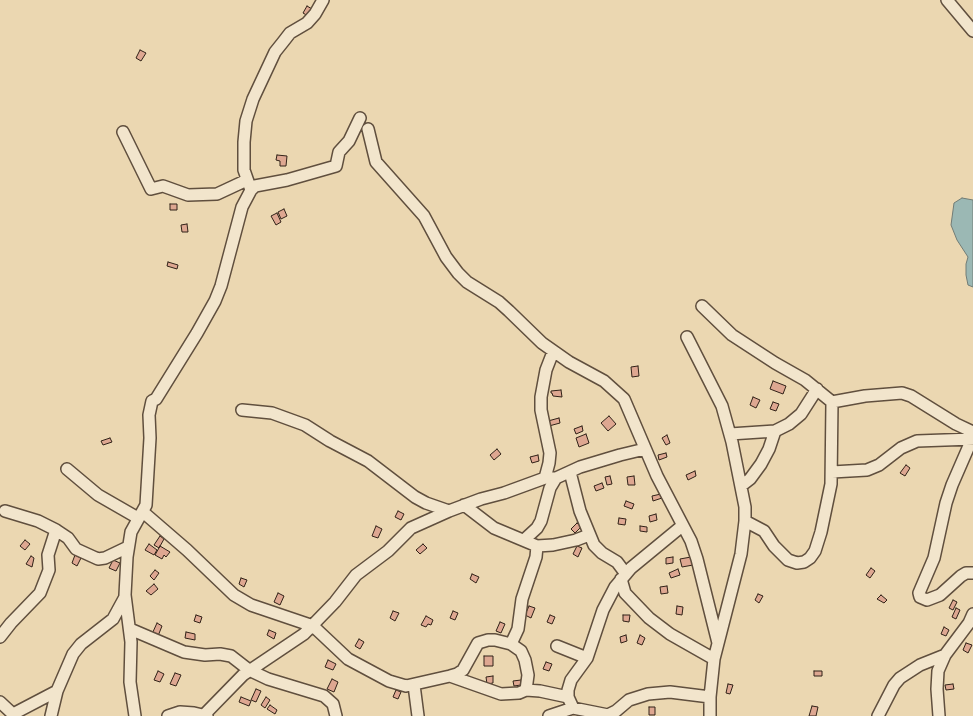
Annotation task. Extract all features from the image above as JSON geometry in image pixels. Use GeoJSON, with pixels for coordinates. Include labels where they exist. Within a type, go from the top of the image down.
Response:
{"type":"FeatureCollection","features":[{"type":"Feature","properties":{"kind":"street"},"geometry":{"type":"LineString","coordinates":[[135,716],[130,682],[130,629],[125,595],[128,547],[131,532],[147,501],[150,405],[156,399],[216,301],[249,185],[244,170],[245,131],[254,99],[275,52],[290,33],[307,23],[323,0]]}},
{"type":"Feature","properties":{"kind":"street"},"geometry":{"type":"LineString","coordinates":[[947,0],[973,31]]}},
{"type":"Feature","properties":{"kind":"street"},"geometry":{"type":"LineString","coordinates":[[123,132],[152,189],[163,186],[188,195],[217,194],[249,185],[256,186],[295,178],[336,166],[339,152],[349,141],[360,118]]}},
{"type":"Feature","properties":{"kind":"street"},"geometry":{"type":"LineString","coordinates":[[368,129],[376,162],[424,216],[446,257],[458,273],[467,282],[510,311],[529,332],[553,352],[604,381],[617,391],[628,406],[645,450],[697,559],[718,643]]}},
{"type":"Feature","properties":{"kind":"street"},"geometry":{"type":"LineString","coordinates":[[702,306],[732,334],[817,389],[832,402],[832,472],[819,542],[810,558],[804,562],[797,563],[788,560],[774,546],[764,531],[745,521]]}},
{"type":"Feature","properties":{"kind":"street"},"geometry":{"type":"LineString","coordinates":[[687,337],[722,406],[741,486],[745,521],[741,554],[714,659],[710,716]]}},
{"type":"Feature","properties":{"kind":"street"},"geometry":{"type":"LineString","coordinates":[[524,540],[541,522],[550,488],[550,453],[541,410],[541,397],[546,370],[553,352]]}},
{"type":"Feature","properties":{"kind":"street"},"geometry":{"type":"LineString","coordinates":[[730,434],[775,431],[789,424],[801,414],[817,389]]}},
{"type":"Feature","properties":{"kind":"street"},"geometry":{"type":"LineString","coordinates":[[832,402],[866,396],[902,393],[911,396],[973,437]]}},
{"type":"Feature","properties":{"kind":"street"},"geometry":{"type":"LineString","coordinates":[[242,410],[272,413],[306,425],[330,441],[368,461],[415,497],[449,511]]}},
{"type":"Feature","properties":{"kind":"street"},"geometry":{"type":"LineString","coordinates":[[741,486],[750,479],[761,464],[769,449],[775,431]]}},
{"type":"Feature","properties":{"kind":"street"},"geometry":{"type":"LineString","coordinates":[[832,472],[867,470],[879,465],[901,448],[917,441],[973,437]]}},
{"type":"Feature","properties":{"kind":"street"},"geometry":{"type":"LineString","coordinates":[[973,437],[946,503],[934,558],[919,593],[920,597],[927,600],[940,595],[961,576],[966,573],[973,573]]}},
{"type":"Feature","properties":{"kind":"street"},"geometry":{"type":"LineString","coordinates":[[168,716],[180,712],[205,716],[236,681],[249,670],[295,641],[312,626],[335,602],[356,575],[388,551],[411,528],[464,505],[570,472],[580,467],[645,450]]}},
{"type":"Feature","properties":{"kind":"street"},"geometry":{"type":"LineString","coordinates":[[67,469],[98,495],[140,515],[188,550],[234,595],[263,610],[312,626],[348,659],[389,681],[406,686],[457,674],[463,670],[478,643],[495,640],[511,644],[521,651],[528,675],[526,690]]}},
{"type":"Feature","properties":{"kind":"street"},"geometry":{"type":"LineString","coordinates":[[570,472],[589,535],[598,549],[617,562],[623,577],[625,593],[649,618],[670,634],[714,659]]}},
{"type":"Feature","properties":{"kind":"street"},"geometry":{"type":"LineString","coordinates":[[464,505],[494,528],[537,546],[554,545],[589,535]]}},
{"type":"Feature","properties":{"kind":"street"},"geometry":{"type":"LineString","coordinates":[[5,511],[56,530],[68,538],[76,549],[98,559],[105,558],[128,547]]}},
{"type":"Feature","properties":{"kind":"street"},"geometry":{"type":"LineString","coordinates":[[572,708],[568,697],[571,680],[587,658],[603,610],[623,577],[655,547],[682,526]]}},
{"type":"Feature","properties":{"kind":"street"},"geometry":{"type":"LineString","coordinates":[[0,637],[15,618],[40,593],[49,570],[48,555],[56,530]]}},
{"type":"Feature","properties":{"kind":"street"},"geometry":{"type":"LineString","coordinates":[[511,644],[518,629],[522,599],[536,557],[537,546]]}},
{"type":"Feature","properties":{"kind":"street"},"geometry":{"type":"LineString","coordinates":[[51,716],[57,691],[76,649],[113,619],[125,595]]}},
{"type":"Feature","properties":{"kind":"street"},"geometry":{"type":"LineString","coordinates":[[939,716],[938,671],[945,655],[973,614]]}},
{"type":"Feature","properties":{"kind":"street"},"geometry":{"type":"LineString","coordinates":[[130,629],[184,652],[204,655],[226,654],[249,670],[277,682],[324,696],[333,704],[336,716]]}},
{"type":"Feature","properties":{"kind":"street"},"geometry":{"type":"LineString","coordinates":[[557,646],[587,658]]}},
{"type":"Feature","properties":{"kind":"street"},"geometry":{"type":"LineString","coordinates":[[878,716],[894,685],[900,678],[920,664],[945,655]]}},
{"type":"Feature","properties":{"kind":"street"},"geometry":{"type":"LineString","coordinates":[[450,676],[501,694],[519,693],[526,690],[568,697]]}},
{"type":"Feature","properties":{"kind":"street"},"geometry":{"type":"LineString","coordinates":[[414,685],[418,716]]}},
{"type":"Feature","properties":{"kind":"street"},"geometry":{"type":"LineString","coordinates":[[0,702],[14,715],[57,691]]}},
{"type":"Feature","properties":{"kind":"street"},"geometry":{"type":"LineString","coordinates":[[549,716],[572,708],[587,714],[608,715],[637,697],[659,693],[684,693],[710,697]]}},
{"type":"Feature","properties":{"kind":"water"},"geometry":{"type":"Polygon","coordinates":[[[962,198],[973,200],[973,287],[968,285],[966,275],[968,257],[957,240],[951,225],[954,203],[962,198]]]}},
{"type":"Feature","properties":{"kind":"building"},"geometry":{"type":"Polygon","coordinates":[[[307,6],[312,9],[308,16],[303,13],[307,6]]]}},
{"type":"Feature","properties":{"kind":"building"},"geometry":{"type":"Polygon","coordinates":[[[140,50],[146,53],[141,61],[136,58],[140,50]]]}},
{"type":"Feature","properties":{"kind":"building"},"geometry":{"type":"Polygon","coordinates":[[[277,155],[287,156],[286,166],[280,166],[280,161],[276,160],[277,155]]]}},
{"type":"Feature","properties":{"kind":"building"},"geometry":{"type":"Polygon","coordinates":[[[170,204],[177,204],[177,210],[170,210],[170,204]]]}},
{"type":"Feature","properties":{"kind":"building"},"geometry":{"type":"Polygon","coordinates":[[[284,209],[287,216],[281,219],[278,212],[284,209]]]}},
{"type":"Feature","properties":{"kind":"building"},"geometry":{"type":"Polygon","coordinates":[[[277,213],[281,222],[276,225],[271,216],[277,213]]]}},
{"type":"Feature","properties":{"kind":"building"},"geometry":{"type":"Polygon","coordinates":[[[187,224],[188,232],[182,232],[181,225],[187,224]]]}},
{"type":"Feature","properties":{"kind":"building"},"geometry":{"type":"Polygon","coordinates":[[[168,262],[178,265],[177,269],[167,266],[168,262]]]}},
{"type":"Feature","properties":{"kind":"building"},"geometry":{"type":"Polygon","coordinates":[[[638,366],[639,376],[632,377],[631,367],[638,366]]]}},
{"type":"Feature","properties":{"kind":"building"},"geometry":{"type":"Polygon","coordinates":[[[773,381],[786,386],[783,394],[770,389],[773,381]]]}},
{"type":"Feature","properties":{"kind":"building"},"geometry":{"type":"Polygon","coordinates":[[[561,390],[562,397],[553,396],[551,393],[551,391],[561,390]]]}},
{"type":"Feature","properties":{"kind":"building"},"geometry":{"type":"Polygon","coordinates":[[[753,397],[760,400],[756,408],[750,405],[753,397]]]}},
{"type":"Feature","properties":{"kind":"building"},"geometry":{"type":"Polygon","coordinates":[[[773,402],[779,404],[776,411],[770,409],[773,402]]]}},
{"type":"Feature","properties":{"kind":"building"},"geometry":{"type":"Polygon","coordinates":[[[609,416],[616,424],[608,431],[601,423],[609,416]]]}},
{"type":"Feature","properties":{"kind":"building"},"geometry":{"type":"Polygon","coordinates":[[[559,418],[560,423],[549,426],[548,421],[559,418]]]}},
{"type":"Feature","properties":{"kind":"building"},"geometry":{"type":"Polygon","coordinates":[[[582,426],[583,431],[576,434],[574,429],[582,426]]]}},
{"type":"Feature","properties":{"kind":"building"},"geometry":{"type":"Polygon","coordinates":[[[586,434],[589,443],[579,447],[576,438],[586,434]]]}},
{"type":"Feature","properties":{"kind":"building"},"geometry":{"type":"Polygon","coordinates":[[[667,435],[670,443],[666,445],[662,438],[667,435]]]}},
{"type":"Feature","properties":{"kind":"building"},"geometry":{"type":"Polygon","coordinates":[[[110,438],[112,442],[103,445],[101,441],[110,438]]]}},
{"type":"Feature","properties":{"kind":"building"},"geometry":{"type":"Polygon","coordinates":[[[497,449],[501,454],[494,460],[490,455],[497,449]]]}},
{"type":"Feature","properties":{"kind":"building"},"geometry":{"type":"Polygon","coordinates":[[[666,453],[667,457],[659,460],[658,455],[666,453]]]}},
{"type":"Feature","properties":{"kind":"building"},"geometry":{"type":"Polygon","coordinates":[[[538,455],[539,461],[532,463],[530,457],[538,455]]]}},
{"type":"Feature","properties":{"kind":"building"},"geometry":{"type":"Polygon","coordinates":[[[906,465],[910,468],[905,476],[900,473],[906,465]]]}},
{"type":"Feature","properties":{"kind":"building"},"geometry":{"type":"Polygon","coordinates":[[[695,471],[696,476],[688,480],[686,475],[695,471]]]}},
{"type":"Feature","properties":{"kind":"building"},"geometry":{"type":"Polygon","coordinates":[[[610,476],[612,484],[607,485],[605,477],[610,476]]]}},
{"type":"Feature","properties":{"kind":"building"},"geometry":{"type":"Polygon","coordinates":[[[634,476],[635,485],[628,485],[627,477],[634,476]]]}},
{"type":"Feature","properties":{"kind":"building"},"geometry":{"type":"Polygon","coordinates":[[[602,483],[604,488],[596,491],[594,486],[602,483]]]}},
{"type":"Feature","properties":{"kind":"building"},"geometry":{"type":"Polygon","coordinates":[[[661,494],[662,498],[653,501],[652,496],[661,494]]]}},
{"type":"Feature","properties":{"kind":"building"},"geometry":{"type":"Polygon","coordinates":[[[626,501],[634,504],[632,509],[624,506],[626,501]]]}},
{"type":"Feature","properties":{"kind":"building"},"geometry":{"type":"Polygon","coordinates":[[[398,511],[404,514],[401,520],[395,517],[398,511]]]}},
{"type":"Feature","properties":{"kind":"building"},"geometry":{"type":"Polygon","coordinates":[[[656,514],[657,520],[650,522],[649,516],[656,514]]]}},
{"type":"Feature","properties":{"kind":"building"},"geometry":{"type":"Polygon","coordinates":[[[619,518],[626,519],[625,525],[618,524],[619,518]]]}},
{"type":"Feature","properties":{"kind":"building"},"geometry":{"type":"Polygon","coordinates":[[[577,523],[581,527],[575,533],[571,529],[577,523]]]}},
{"type":"Feature","properties":{"kind":"building"},"geometry":{"type":"Polygon","coordinates":[[[376,526],[382,529],[378,538],[372,536],[376,526]]]}},
{"type":"Feature","properties":{"kind":"building"},"geometry":{"type":"Polygon","coordinates":[[[640,526],[647,527],[647,532],[640,531],[640,526]]]}},
{"type":"Feature","properties":{"kind":"building"},"geometry":{"type":"Polygon","coordinates":[[[160,536],[164,539],[159,548],[154,545],[160,536]]]}},
{"type":"Feature","properties":{"kind":"building"},"geometry":{"type":"Polygon","coordinates":[[[25,540],[30,544],[25,550],[20,546],[25,540]]]}},
{"type":"Feature","properties":{"kind":"building"},"geometry":{"type":"Polygon","coordinates":[[[149,544],[157,550],[154,555],[145,550],[149,544]]]}},
{"type":"Feature","properties":{"kind":"building"},"geometry":{"type":"Polygon","coordinates":[[[423,544],[427,548],[420,554],[416,550],[423,544]]]}},
{"type":"Feature","properties":{"kind":"building"},"geometry":{"type":"Polygon","coordinates":[[[160,546],[170,552],[166,557],[164,555],[162,559],[155,555],[160,546]]]}},
{"type":"Feature","properties":{"kind":"building"},"geometry":{"type":"Polygon","coordinates":[[[577,546],[582,548],[578,557],[573,554],[577,546]]]}},
{"type":"Feature","properties":{"kind":"building"},"geometry":{"type":"Polygon","coordinates":[[[75,555],[81,558],[77,566],[72,563],[75,555]]]}},
{"type":"Feature","properties":{"kind":"building"},"geometry":{"type":"Polygon","coordinates":[[[31,556],[34,558],[32,567],[26,564],[31,556]]]}},
{"type":"Feature","properties":{"kind":"building"},"geometry":{"type":"Polygon","coordinates":[[[673,557],[673,563],[666,564],[666,558],[673,557]]]}},
{"type":"Feature","properties":{"kind":"building"},"geometry":{"type":"Polygon","coordinates":[[[691,557],[693,565],[682,567],[680,559],[691,557]]]}},
{"type":"Feature","properties":{"kind":"building"},"geometry":{"type":"Polygon","coordinates":[[[113,560],[120,563],[116,571],[109,568],[113,560]]]}},
{"type":"Feature","properties":{"kind":"building"},"geometry":{"type":"Polygon","coordinates":[[[871,568],[875,571],[870,578],[866,575],[871,568]]]}},
{"type":"Feature","properties":{"kind":"building"},"geometry":{"type":"Polygon","coordinates":[[[678,569],[680,575],[671,578],[669,573],[678,569]]]}},
{"type":"Feature","properties":{"kind":"building"},"geometry":{"type":"Polygon","coordinates":[[[155,570],[159,573],[154,580],[150,576],[155,570]]]}},
{"type":"Feature","properties":{"kind":"building"},"geometry":{"type":"Polygon","coordinates":[[[472,574],[479,577],[476,583],[470,579],[472,574]]]}},
{"type":"Feature","properties":{"kind":"building"},"geometry":{"type":"Polygon","coordinates":[[[241,578],[247,580],[244,587],[239,584],[241,578]]]}},
{"type":"Feature","properties":{"kind":"building"},"geometry":{"type":"Polygon","coordinates":[[[154,584],[158,589],[151,595],[146,591],[154,584]]]}},
{"type":"Feature","properties":{"kind":"building"},"geometry":{"type":"Polygon","coordinates":[[[667,586],[668,593],[661,594],[660,587],[667,586]]]}},
{"type":"Feature","properties":{"kind":"building"},"geometry":{"type":"Polygon","coordinates":[[[278,593],[284,596],[280,605],[274,602],[278,593]]]}},
{"type":"Feature","properties":{"kind":"building"},"geometry":{"type":"Polygon","coordinates":[[[758,594],[763,596],[759,603],[755,600],[758,594]]]}},
{"type":"Feature","properties":{"kind":"building"},"geometry":{"type":"Polygon","coordinates":[[[881,595],[887,600],[884,603],[877,599],[881,595]]]}},
{"type":"Feature","properties":{"kind":"building"},"geometry":{"type":"Polygon","coordinates":[[[953,600],[957,602],[953,610],[949,608],[953,600]]]}},
{"type":"Feature","properties":{"kind":"building"},"geometry":{"type":"Polygon","coordinates":[[[529,606],[535,608],[531,618],[525,615],[529,606]]]}},
{"type":"Feature","properties":{"kind":"building"},"geometry":{"type":"Polygon","coordinates":[[[677,606],[683,607],[682,615],[676,614],[677,606]]]}},
{"type":"Feature","properties":{"kind":"building"},"geometry":{"type":"Polygon","coordinates":[[[956,608],[960,610],[956,619],[952,617],[956,608]]]}},
{"type":"Feature","properties":{"kind":"building"},"geometry":{"type":"Polygon","coordinates":[[[393,611],[399,613],[395,621],[390,618],[393,611]]]}},
{"type":"Feature","properties":{"kind":"building"},"geometry":{"type":"Polygon","coordinates":[[[453,611],[458,613],[455,620],[450,618],[453,611]]]}},
{"type":"Feature","properties":{"kind":"building"},"geometry":{"type":"Polygon","coordinates":[[[196,615],[202,617],[200,623],[194,621],[196,615]]]}},
{"type":"Feature","properties":{"kind":"building"},"geometry":{"type":"Polygon","coordinates":[[[550,615],[555,617],[552,624],[547,622],[550,615]]]}},
{"type":"Feature","properties":{"kind":"building"},"geometry":{"type":"Polygon","coordinates":[[[623,615],[630,615],[629,622],[623,621],[623,615]]]}},
{"type":"Feature","properties":{"kind":"building"},"geometry":{"type":"Polygon","coordinates":[[[426,616],[433,620],[431,625],[428,624],[426,627],[421,625],[426,616]]]}},
{"type":"Feature","properties":{"kind":"building"},"geometry":{"type":"Polygon","coordinates":[[[500,622],[505,624],[501,633],[496,631],[500,622]]]}},
{"type":"Feature","properties":{"kind":"building"},"geometry":{"type":"Polygon","coordinates":[[[157,623],[162,626],[158,636],[152,634],[157,623]]]}},
{"type":"Feature","properties":{"kind":"building"},"geometry":{"type":"Polygon","coordinates":[[[944,627],[949,630],[946,636],[941,634],[944,627]]]}},
{"type":"Feature","properties":{"kind":"building"},"geometry":{"type":"Polygon","coordinates":[[[269,630],[276,633],[274,639],[267,635],[269,630]]]}},
{"type":"Feature","properties":{"kind":"building"},"geometry":{"type":"Polygon","coordinates":[[[186,632],[195,634],[195,640],[185,638],[186,632]]]}},
{"type":"Feature","properties":{"kind":"building"},"geometry":{"type":"Polygon","coordinates":[[[626,635],[627,641],[621,643],[620,637],[626,635]]]}},
{"type":"Feature","properties":{"kind":"building"},"geometry":{"type":"Polygon","coordinates":[[[640,635],[645,638],[642,645],[637,643],[640,635]]]}},
{"type":"Feature","properties":{"kind":"building"},"geometry":{"type":"Polygon","coordinates":[[[359,639],[364,642],[360,649],[355,646],[359,639]]]}},
{"type":"Feature","properties":{"kind":"building"},"geometry":{"type":"Polygon","coordinates":[[[966,643],[972,645],[968,653],[963,650],[966,643]]]}},
{"type":"Feature","properties":{"kind":"building"},"geometry":{"type":"Polygon","coordinates":[[[484,656],[493,656],[493,666],[484,666],[484,656]]]}},
{"type":"Feature","properties":{"kind":"building"},"geometry":{"type":"Polygon","coordinates":[[[328,660],[336,664],[333,670],[325,667],[328,660]]]}},
{"type":"Feature","properties":{"kind":"building"},"geometry":{"type":"Polygon","coordinates":[[[546,662],[552,664],[549,671],[543,669],[546,662]]]}},
{"type":"Feature","properties":{"kind":"building"},"geometry":{"type":"Polygon","coordinates":[[[158,671],[164,674],[160,682],[154,680],[158,671]]]}},
{"type":"Feature","properties":{"kind":"building"},"geometry":{"type":"Polygon","coordinates":[[[814,671],[822,671],[822,676],[814,676],[814,671]]]}},
{"type":"Feature","properties":{"kind":"building"},"geometry":{"type":"Polygon","coordinates":[[[175,673],[181,675],[176,686],[170,684],[175,673]]]}},
{"type":"Feature","properties":{"kind":"building"},"geometry":{"type":"Polygon","coordinates":[[[493,676],[493,683],[487,684],[486,677],[493,676]]]}},
{"type":"Feature","properties":{"kind":"building"},"geometry":{"type":"Polygon","coordinates":[[[332,679],[338,682],[334,692],[327,689],[332,679]]]}},
{"type":"Feature","properties":{"kind":"building"},"geometry":{"type":"Polygon","coordinates":[[[521,680],[521,685],[514,686],[513,681],[521,680]]]}},
{"type":"Feature","properties":{"kind":"building"},"geometry":{"type":"Polygon","coordinates":[[[728,684],[733,685],[730,694],[726,693],[728,684]]]}},
{"type":"Feature","properties":{"kind":"building"},"geometry":{"type":"Polygon","coordinates":[[[953,684],[954,689],[946,690],[945,685],[953,684]]]}},
{"type":"Feature","properties":{"kind":"building"},"geometry":{"type":"Polygon","coordinates":[[[256,689],[261,691],[256,702],[251,700],[256,689]]]}},
{"type":"Feature","properties":{"kind":"building"},"geometry":{"type":"Polygon","coordinates":[[[396,690],[401,692],[398,699],[393,697],[396,690]]]}},
{"type":"Feature","properties":{"kind":"building"},"geometry":{"type":"Polygon","coordinates":[[[241,697],[251,701],[249,706],[239,702],[241,697]]]}},
{"type":"Feature","properties":{"kind":"building"},"geometry":{"type":"Polygon","coordinates":[[[266,697],[270,700],[265,708],[261,705],[266,697]]]}},
{"type":"Feature","properties":{"kind":"building"},"geometry":{"type":"Polygon","coordinates":[[[270,705],[277,710],[275,714],[267,709],[270,705]]]}},
{"type":"Feature","properties":{"kind":"building"},"geometry":{"type":"Polygon","coordinates":[[[812,706],[818,707],[816,716],[809,716],[812,706]]]}},
{"type":"Feature","properties":{"kind":"building"},"geometry":{"type":"Polygon","coordinates":[[[649,707],[655,707],[655,715],[649,715],[649,707]]]}}]}
